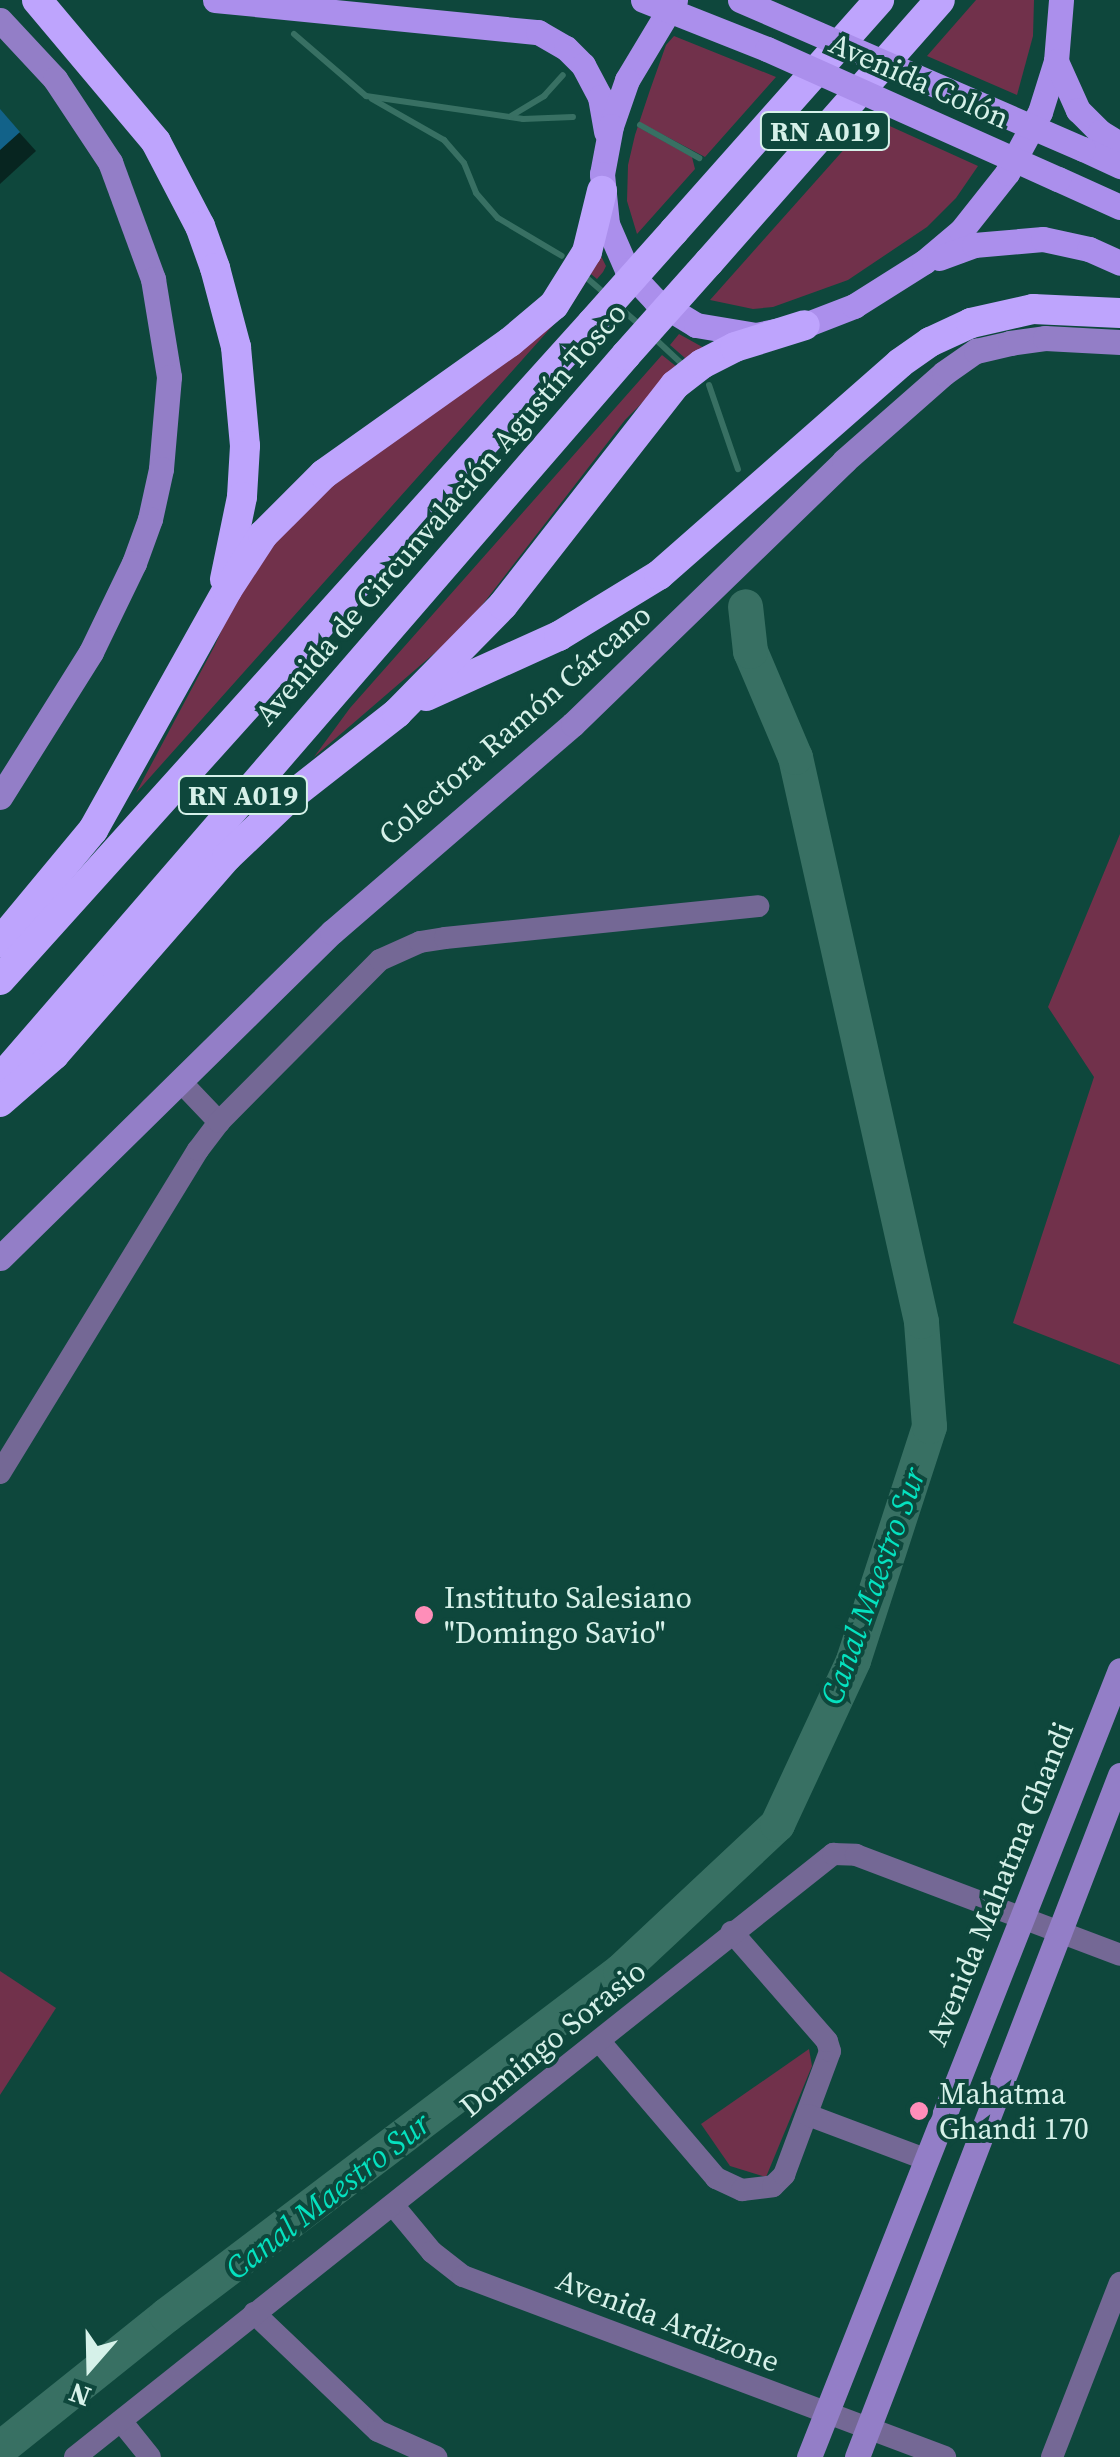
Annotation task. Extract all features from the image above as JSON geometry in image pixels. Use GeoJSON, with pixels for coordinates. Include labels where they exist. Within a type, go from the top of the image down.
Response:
{"type":"FeatureCollection","features":[{"type":"Feature","properties":{"kind":"highway"},"geometry":{"type":"LineString","coordinates":[[37,0],[156,142],[200,226],[219,282],[236,348],[245,446],[239,520],[213,615]]}},
{"type":"Feature","properties":{"kind":"highway","name":"Avenida de Circunvalación Agustín Tosco"},"geometry":{"type":"LineString","coordinates":[[0,980],[879,0]]}},
{"type":"Feature","properties":{"kind":"highway","name":"Avenida de Circunvalación Agustín Tosco"},"geometry":{"type":"LineString","coordinates":[[0,1079],[626,355],[940,0]]}},
{"type":"Feature","properties":{"kind":"highway"},"geometry":{"type":"LineString","coordinates":[[0,942],[94,830],[213,615],[263,535],[312,484],[510,342],[554,305],[587,252],[602,191]]}},
{"type":"Feature","properties":{"kind":"highway"},"geometry":{"type":"LineString","coordinates":[[397,712],[466,676],[559,636],[659,576],[900,362],[930,342],[992,316],[1033,309],[1120,312]]}},
{"type":"Feature","properties":{"kind":"highway"},"geometry":{"type":"LineString","coordinates":[[0,1102],[54,1055],[256,828],[397,712],[503,605],[675,385],[702,364],[735,347],[805,325]]}},
{"type":"Feature","properties":{"kind":"main road"},"geometry":{"type":"LineString","coordinates":[[215,0],[538,32],[566,48],[583,64],[600,97],[607,146]]}},
{"type":"Feature","properties":{"kind":"main road","name":"Avenida Colón"},"geometry":{"type":"LineString","coordinates":[[643,0],[767,49],[1120,207]]}},
{"type":"Feature","properties":{"kind":"main road"},"geometry":{"type":"LineString","coordinates":[[675,0],[627,80],[607,146],[602,191],[607,224],[627,270],[655,300],[676,315],[736,334],[778,332],[854,306],[951,252],[1019,239],[1067,243],[1120,263]]}},
{"type":"Feature","properties":{"kind":"main road","name":"Avenida Colón"},"geometry":{"type":"LineString","coordinates":[[740,0],[1120,166]]}},
{"type":"Feature","properties":{"kind":"main road"},"geometry":{"type":"LineString","coordinates":[[899,280],[961,231],[1006,174],[1040,112],[1056,61],[1060,0]]}},
{"type":"Feature","properties":{"kind":"main road"},"geometry":{"type":"LineString","coordinates":[[0,20],[54,79],[110,162],[153,279],[169,377],[161,469],[150,519],[134,563],[91,652],[0,797]]}},
{"type":"Feature","properties":{"kind":"main road"},"geometry":{"type":"LineString","coordinates":[[1056,61],[1078,110],[1092,126],[1120,144]]}},
{"type":"Feature","properties":{"kind":"main road","name":"Colectora Ramón Cárcano"},"geometry":{"type":"LineString","coordinates":[[0,1258],[358,909],[573,724],[844,461],[944,372],[976,352],[1010,343],[1045,338],[1120,342]]}},
{"type":"Feature","properties":{"kind":"main road","name":"Avenida Mahatma Ghandi"},"geometry":{"type":"LineString","coordinates":[[809,2457],[1120,1670]]}},
{"type":"Feature","properties":{"kind":"main road"},"geometry":{"type":"LineString","coordinates":[[858,2457],[1120,1775]]}},
{"type":"Feature","properties":{"kind":"street"},"geometry":{"type":"LineString","coordinates":[[0,1474],[219,1122],[358,979],[400,950],[444,938],[758,906]]}},
{"type":"Feature","properties":{"kind":"street"},"geometry":{"type":"LineString","coordinates":[[180,1082],[219,1122]]}},
{"type":"Feature","properties":{"kind":"street","name":"Domingo Sorasio"},"geometry":{"type":"LineString","coordinates":[[74,2457],[833,1854],[856,1855],[1022,1915]]}},
{"type":"Feature","properties":{"kind":"street"},"geometry":{"type":"LineString","coordinates":[[1022,1915],[1120,1955]]}},
{"type":"Feature","properties":{"kind":"street"},"geometry":{"type":"LineString","coordinates":[[600,2042],[716,2178],[742,2190],[761,2191],[784,2175],[829,2060],[826,2040],[732,1932]]}},
{"type":"Feature","properties":{"kind":"street"},"geometry":{"type":"LineString","coordinates":[[808,2115],[925,2159]]}},
{"type":"Feature","properties":{"kind":"street","name":"Avenida Ardizone"},"geometry":{"type":"LineString","coordinates":[[393,2205],[432,2252],[463,2276],[945,2457]]}},
{"type":"Feature","properties":{"kind":"street"},"geometry":{"type":"LineString","coordinates":[[1052,2457],[1120,2283]]}},
{"type":"Feature","properties":{"kind":"street"},"geometry":{"type":"LineString","coordinates":[[254,2313],[378,2431],[436,2457]]}},
{"type":"Feature","properties":{"kind":"street"},"geometry":{"type":"LineString","coordinates":[[121,2421],[150,2457]]}},
{"type":"Feature","properties":{"kind":"shaded area"},"geometry":{"type":"Polygon","coordinates":[[[976,0],[1034,0],[1033,36],[1017,95],[927,56],[976,0]]]}},
{"type":"Feature","properties":{"kind":"shaded area"},"geometry":{"type":"Polygon","coordinates":[[[674,36],[776,77],[705,157],[639,122],[666,45],[674,36]]]}},
{"type":"Feature","properties":{"kind":"shaded area"},"geometry":{"type":"Polygon","coordinates":[[[872,118],[978,166],[956,198],[927,227],[848,280],[773,307],[753,309],[710,300],[872,118]]]}},
{"type":"Feature","properties":{"kind":"shaded area"},"geometry":{"type":"Polygon","coordinates":[[[638,125],[692,157],[695,169],[637,234],[627,201],[628,165],[638,125]]]}},
{"type":"Feature","properties":{"kind":"shaded area"},"geometry":{"type":"Polygon","coordinates":[[[599,252],[606,266],[603,272],[597,279],[591,274],[572,304],[136,793],[214,647],[246,577],[281,528],[599,252]]]}},
{"type":"Feature","properties":{"kind":"shaded area"},"geometry":{"type":"Polygon","coordinates":[[[679,334],[706,349],[665,380],[625,420],[466,626],[314,757],[350,708],[662,355],[677,367],[685,358],[670,345],[679,334]]]}},
{"type":"Feature","properties":{"kind":"shaded area"},"geometry":{"type":"Polygon","coordinates":[[[1120,834],[1120,1365],[1013,1323],[1094,1077],[1048,1007],[1120,834]]]}},
{"type":"Feature","properties":{"kind":"shaded area"},"geometry":{"type":"Polygon","coordinates":[[[0,1971],[56,2008],[0,2095],[0,1971]]]}},
{"type":"Feature","properties":{"kind":"shaded area"},"geometry":{"type":"Polygon","coordinates":[[[809,2049],[812,2066],[766,2177],[730,2166],[701,2124],[809,2049]]]}},
{"type":"Feature","properties":{"kind":"building"},"geometry":{"type":"Polygon","coordinates":[[[0,109],[20,132],[0,150],[0,109]]]}},
{"type":"Feature","properties":{"kind":"waterway"},"geometry":{"type":"LineString","coordinates":[[294,34],[366,96],[523,119],[573,117]]}},
{"type":"Feature","properties":{"kind":"waterway"},"geometry":{"type":"LineString","coordinates":[[511,116],[544,96],[563,75]]}},
{"type":"Feature","properties":{"kind":"waterway","name":"Canal Maestro Sur"},"geometry":{"type":"LineString","coordinates":[[372,99],[444,140],[464,163],[476,193],[498,218],[562,256]]}},
{"type":"Feature","properties":{"kind":"waterway"},"geometry":{"type":"LineString","coordinates":[[640,125],[699,158]]}},
{"type":"Feature","properties":{"kind":"waterway","name":"Canal Maestro Sur"},"geometry":{"type":"LineString","coordinates":[[588,279],[605,294]]}},
{"type":"Feature","properties":{"kind":"waterway","name":"Canal Maestro Sur"},"geometry":{"type":"LineString","coordinates":[[618,306],[639,324]]}},
{"type":"Feature","properties":{"kind":"waterway","name":"Canal Maestro Sur"},"geometry":{"type":"LineString","coordinates":[[652,336],[680,362]]}},
{"type":"Feature","properties":{"kind":"waterway","name":"Canal Maestro Sur"},"geometry":{"type":"LineString","coordinates":[[709,385],[738,469]]}},
{"type":"Feature","properties":{"kind":"waterway","name":"Canal Maestro Sur"},"geometry":{"type":"LineString","coordinates":[[0,2448],[166,2315],[620,1971],[777,1824],[853,1660],[929,1426],[921,1321],[795,757],[750,651],[745,606]]}},
{"type":"Feature","properties":{"kind":"place","name":"Instituto Salesiano \"Domingo Savio\""},"geometry":{"type":"Point","coordinates":[424,1615]}},
{"type":"Feature","properties":{"kind":"place","name":"Mahatma Ghandi 170"},"geometry":{"type":"Point","coordinates":[919,2111]}}]}
